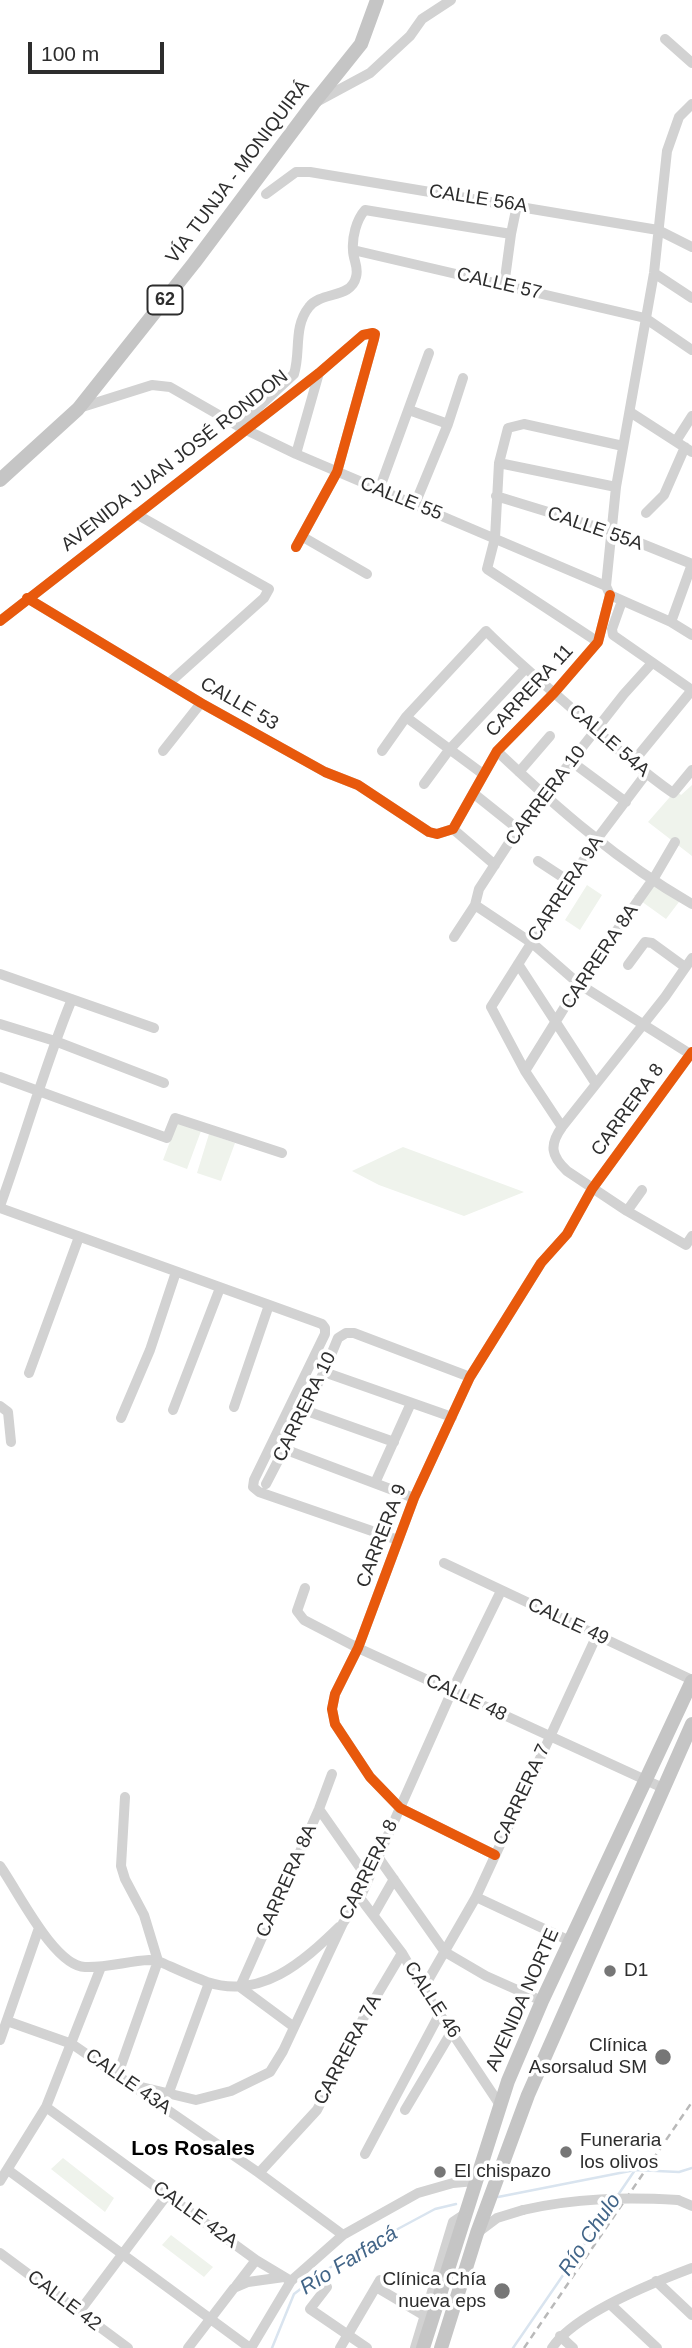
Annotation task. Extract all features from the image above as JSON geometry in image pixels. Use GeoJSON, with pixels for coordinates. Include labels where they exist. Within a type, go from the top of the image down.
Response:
{"type":"FeatureCollection","features":[{"type":"Feature","properties":{"kind":"main road","name":"VÍA TUNJA - MONIQUIRÁ"},"geometry":{"type":"LineString","coordinates":[[0,480],[78,409],[194,263],[361,44],[377,0]]}},
{"type":"Feature","properties":{"kind":"main road","name":"AVENIDA NORTE"},"geometry":{"type":"LineString","coordinates":[[423,2348],[500,2105],[542,2001],[692,1680]]}},
{"type":"Feature","properties":{"kind":"main road"},"geometry":{"type":"LineString","coordinates":[[441,2348],[477,2233],[528,2095],[692,1724]]}},
{"type":"Feature","properties":{"kind":"street"},"geometry":{"type":"LineString","coordinates":[[313,104],[370,73],[410,36],[422,19],[451,0]]}},
{"type":"Feature","properties":{"kind":"street"},"geometry":{"type":"LineString","coordinates":[[665,39],[692,63]]}},
{"type":"Feature","properties":{"kind":"street","name":"CARRERA 11"},"geometry":{"type":"LineString","coordinates":[[453,829],[497,751],[554,693],[598,642],[608,590],[610,531],[622,446],[654,272],[667,151],[679,117],[692,104]]}},
{"type":"Feature","properties":{"kind":"street","name":"CALLE 56A"},"geometry":{"type":"LineString","coordinates":[[266,194],[296,172],[310,172],[658,230],[692,247]]}},
{"type":"Feature","properties":{"kind":"street"},"geometry":{"type":"LineString","coordinates":[[504,286],[510,234],[517,205]]}},
{"type":"Feature","properties":{"kind":"street"},"geometry":{"type":"LineString","coordinates":[[242,428],[294,374],[299,328],[309,306],[321,298],[352,286],[357,275],[352,250],[359,218],[365,210],[510,234]]}},
{"type":"Feature","properties":{"kind":"street","name":"CALLE 57"},"geometry":{"type":"LineString","coordinates":[[352,250],[645,318]]}},
{"type":"Feature","properties":{"kind":"street"},"geometry":{"type":"LineString","coordinates":[[654,272],[692,298]]}},
{"type":"Feature","properties":{"kind":"street"},"geometry":{"type":"LineString","coordinates":[[645,318],[692,350]]}},
{"type":"Feature","properties":{"kind":"street","name":"AVENIDA JUAN JOSÉ RONDON"},"geometry":{"type":"LineString","coordinates":[[0,621],[242,428],[318,373],[363,335],[373,333],[374,340],[337,472]]}},
{"type":"Feature","properties":{"kind":"street"},"geometry":{"type":"LineString","coordinates":[[379,490],[429,353]]}},
{"type":"Feature","properties":{"kind":"street"},"geometry":{"type":"LineString","coordinates":[[296,454],[318,373]]}},
{"type":"Feature","properties":{"kind":"street"},"geometry":{"type":"LineString","coordinates":[[415,504],[448,424],[463,378]]}},
{"type":"Feature","properties":{"kind":"street","name":"CALLE 55"},"geometry":{"type":"LineString","coordinates":[[78,409],[160,384],[170,387],[242,428],[296,454],[495,538]]}},
{"type":"Feature","properties":{"kind":"street"},"geometry":{"type":"LineString","coordinates":[[409,410],[448,424]]}},
{"type":"Feature","properties":{"kind":"street"},"geometry":{"type":"LineString","coordinates":[[630,412],[684,447]]}},
{"type":"Feature","properties":{"kind":"street"},"geometry":{"type":"LineString","coordinates":[[646,513],[664,495],[684,447],[692,416]]}},
{"type":"Feature","properties":{"kind":"street"},"geometry":{"type":"LineString","coordinates":[[598,642],[487,569],[495,538],[499,463],[508,428],[515,425],[524,424],[622,446]]}},
{"type":"Feature","properties":{"kind":"street"},"geometry":{"type":"LineString","coordinates":[[499,463],[616,487]]}},
{"type":"Feature","properties":{"kind":"street"},"geometry":{"type":"LineString","coordinates":[[337,472],[299,542],[367,574]]}},
{"type":"Feature","properties":{"kind":"street","name":"CALLE 55A"},"geometry":{"type":"LineString","coordinates":[[496,496],[610,531],[692,564]]}},
{"type":"Feature","properties":{"kind":"street"},"geometry":{"type":"LineString","coordinates":[[136,514],[269,589],[264,598],[169,683]]}},
{"type":"Feature","properties":{"kind":"street"},"geometry":{"type":"LineString","coordinates":[[495,538],[608,590],[622,601],[671,622],[692,635]]}},
{"type":"Feature","properties":{"kind":"street"},"geometry":{"type":"LineString","coordinates":[[671,622],[692,564]]}},
{"type":"Feature","properties":{"kind":"street","name":"CALLE 53"},"geometry":{"type":"LineString","coordinates":[[27,597],[201,703],[326,772],[358,785],[423,829],[437,834],[453,829]]}},
{"type":"Feature","properties":{"kind":"street"},"geometry":{"type":"LineString","coordinates":[[622,601],[612,629],[613,635],[692,690],[633,762]]}},
{"type":"Feature","properties":{"kind":"street","name":"CALLE 54A"},"geometry":{"type":"LineString","coordinates":[[406,717],[486,631],[595,731],[673,793],[691,773]]}},
{"type":"Feature","properties":{"kind":"street","name":"CARRERA 10"},"geometry":{"type":"LineString","coordinates":[[454,937],[475,905],[477,893],[519,829],[652,663]]}},
{"type":"Feature","properties":{"kind":"street"},"geometry":{"type":"LineString","coordinates":[[424,784],[449,750],[525,669]]}},
{"type":"Feature","properties":{"kind":"street"},"geometry":{"type":"LineString","coordinates":[[163,751],[201,703]]}},
{"type":"Feature","properties":{"kind":"street"},"geometry":{"type":"LineString","coordinates":[[383,751],[406,717],[483,774]]}},
{"type":"Feature","properties":{"kind":"street"},"geometry":{"type":"LineString","coordinates":[[519,772],[550,736]]}},
{"type":"Feature","properties":{"kind":"street"},"geometry":{"type":"LineString","coordinates":[[497,751],[597,839],[692,904]]}},
{"type":"Feature","properties":{"kind":"street"},"geometry":{"type":"LineString","coordinates":[[572,762],[626,802]]}},
{"type":"Feature","properties":{"kind":"street","name":"CARRERA 9A"},"geometry":{"type":"LineString","coordinates":[[525,1071],[491,1007],[597,839],[646,774]]}},
{"type":"Feature","properties":{"kind":"street"},"geometry":{"type":"LineString","coordinates":[[473,793],[519,829]]}},
{"type":"Feature","properties":{"kind":"street"},"geometry":{"type":"LineString","coordinates":[[453,829],[495,865]]}},
{"type":"Feature","properties":{"kind":"street","name":"CARRERA 8A"},"geometry":{"type":"LineString","coordinates":[[525,1071],[579,984],[654,878],[675,842]]}},
{"type":"Feature","properties":{"kind":"street"},"geometry":{"type":"LineString","coordinates":[[538,861],[570,882]]}},
{"type":"Feature","properties":{"kind":"street"},"geometry":{"type":"LineString","coordinates":[[475,905],[532,943],[579,984],[691,1053]]}},
{"type":"Feature","properties":{"kind":"street"},"geometry":{"type":"LineString","coordinates":[[628,965],[645,942],[652,943],[685,968]]}},
{"type":"Feature","properties":{"kind":"street"},"geometry":{"type":"LineString","coordinates":[[689,1240],[627,1211],[592,1189],[559,1163],[553,1150],[554,1138],[692,958]]}},
{"type":"Feature","properties":{"kind":"street"},"geometry":{"type":"LineString","coordinates":[[519,964],[596,1084]]}},
{"type":"Feature","properties":{"kind":"street"},"geometry":{"type":"LineString","coordinates":[[0,974],[154,1028]]}},
{"type":"Feature","properties":{"kind":"street"},"geometry":{"type":"LineString","coordinates":[[72,999],[55,1041],[0,1207],[321,1324],[325,1328],[325,1334],[253,1487],[259,1492],[398,1540]]}},
{"type":"Feature","properties":{"kind":"street"},"geometry":{"type":"LineString","coordinates":[[0,1024],[55,1041],[164,1083]]}},
{"type":"Feature","properties":{"kind":"street","name":"CARRERA 8"},"geometry":{"type":"LineString","coordinates":[[470,1377],[541,1263],[567,1234],[592,1189],[691,1053]]}},
{"type":"Feature","properties":{"kind":"street"},"geometry":{"type":"LineString","coordinates":[[525,1071],[562,1127]]}},
{"type":"Feature","properties":{"kind":"street"},"geometry":{"type":"LineString","coordinates":[[0,1077],[167,1138],[175,1118],[282,1153]]}},
{"type":"Feature","properties":{"kind":"street"},"geometry":{"type":"LineString","coordinates":[[627,1211],[642,1190]]}},
{"type":"Feature","properties":{"kind":"street"},"geometry":{"type":"LineString","coordinates":[[29,1373],[79,1237]]}},
{"type":"Feature","properties":{"kind":"street"},"geometry":{"type":"LineString","coordinates":[[121,1418],[150,1350],[176,1272]]}},
{"type":"Feature","properties":{"kind":"street"},"geometry":{"type":"LineString","coordinates":[[173,1410],[220,1288]]}},
{"type":"Feature","properties":{"kind":"street"},"geometry":{"type":"LineString","coordinates":[[234,1407],[269,1305]]}},
{"type":"Feature","properties":{"kind":"street","name":"CARRERA 10"},"geometry":{"type":"LineString","coordinates":[[266,1484],[324,1372],[338,1338],[346,1333],[354,1333],[470,1377]]}},
{"type":"Feature","properties":{"kind":"street"},"geometry":{"type":"LineString","coordinates":[[324,1372],[452,1417]]}},
{"type":"Feature","properties":{"kind":"street","name":"CARRERA 9"},"geometry":{"type":"LineString","coordinates":[[400,1808],[377,1785],[342,1737],[332,1709],[335,1694],[358,1648],[414,1498],[470,1377]]}},
{"type":"Feature","properties":{"kind":"street"},"geometry":{"type":"LineString","coordinates":[[375,1483],[411,1403]]}},
{"type":"Feature","properties":{"kind":"street"},"geometry":{"type":"LineString","coordinates":[[0,1406],[8,1412],[11,1441]]}},
{"type":"Feature","properties":{"kind":"street"},"geometry":{"type":"LineString","coordinates":[[304,1410],[394,1442]]}},
{"type":"Feature","properties":{"kind":"street"},"geometry":{"type":"LineString","coordinates":[[284,1449],[414,1498]]}},
{"type":"Feature","properties":{"kind":"street","name":"CALLE 49"},"geometry":{"type":"LineString","coordinates":[[444,1563],[692,1680]]}},
{"type":"Feature","properties":{"kind":"street","name":"CALLE 48"},"geometry":{"type":"LineString","coordinates":[[304,1588],[297,1611],[300,1616],[358,1648],[663,1788]]}},
{"type":"Feature","properties":{"kind":"street","name":"CARRERA 8"},"geometry":{"type":"LineString","coordinates":[[169,2092],[185,2098],[210,2098],[270,2072],[283,2051],[343,1923],[360,1898],[452,1691],[500,1591]]}},
{"type":"Feature","properties":{"kind":"street","name":"CARRERA 7"},"geometry":{"type":"LineString","coordinates":[[423,1989],[476,1897],[597,1635]]}},
{"type":"Feature","properties":{"kind":"street","name":"CARRERA 8A"},"geometry":{"type":"LineString","coordinates":[[240,1987],[332,1774]]}},
{"type":"Feature","properties":{"kind":"street"},"geometry":{"type":"LineString","coordinates":[[118,2074],[158,1961],[144,1915],[121,1866],[125,1797]]}},
{"type":"Feature","properties":{"kind":"street"},"geometry":{"type":"LineString","coordinates":[[400,1808],[495,1855]]}},
{"type":"Feature","properties":{"kind":"street"},"geometry":{"type":"LineString","coordinates":[[319,1809],[368,1879]]}},
{"type":"Feature","properties":{"kind":"street"},"geometry":{"type":"LineString","coordinates":[[378,1857],[445,1952],[486,1976],[542,2001]]}},
{"type":"Feature","properties":{"kind":"street"},"geometry":{"type":"LineString","coordinates":[[0,1866],[39,1928],[65,1959],[75,1966],[101,1967],[136,1961],[158,1961],[209,1983],[240,1987],[286,1973],[314,1952],[343,1923]]}},
{"type":"Feature","properties":{"kind":"street"},"geometry":{"type":"LineString","coordinates":[[374,1914],[394,1879]]}},
{"type":"Feature","properties":{"kind":"street"},"geometry":{"type":"LineString","coordinates":[[476,1897],[570,1941]]}},
{"type":"Feature","properties":{"kind":"street","name":"CALLE 46"},"geometry":{"type":"LineString","coordinates":[[360,1898],[402,1953],[500,2105]]}},
{"type":"Feature","properties":{"kind":"street"},"geometry":{"type":"LineString","coordinates":[[0,2040],[39,1928]]}},
{"type":"Feature","properties":{"kind":"street"},"geometry":{"type":"LineString","coordinates":[[314,1952],[325,1963]]}},
{"type":"Feature","properties":{"kind":"street","name":"CARRERA 7A"},"geometry":{"type":"LineString","coordinates":[[259,2173],[317,2110],[364,2017],[402,1953]]}},
{"type":"Feature","properties":{"kind":"street"},"geometry":{"type":"LineString","coordinates":[[0,2181],[46,2107],[101,1967]]}},
{"type":"Feature","properties":{"kind":"street"},"geometry":{"type":"LineString","coordinates":[[133,2085],[169,2092],[209,1983]]}},
{"type":"Feature","properties":{"kind":"street"},"geometry":{"type":"LineString","coordinates":[[240,1987],[294,2026]]}},
{"type":"Feature","properties":{"kind":"street"},"geometry":{"type":"LineString","coordinates":[[365,2154],[440,2013]]}},
{"type":"Feature","properties":{"kind":"street","name":"CALLE 43A"},"geometry":{"type":"LineString","coordinates":[[7,2021],[72,2043],[343,2235]]}},
{"type":"Feature","properties":{"kind":"street"},"geometry":{"type":"LineString","coordinates":[[405,2110],[452,2031]]}},
{"type":"Feature","properties":{"kind":"street","name":"CALLE 42A"},"geometry":{"type":"LineString","coordinates":[[46,2107],[256,2260],[287,2279]]}},
{"type":"Feature","properties":{"kind":"street"},"geometry":{"type":"LineString","coordinates":[[8,2170],[250,2348],[287,2279],[343,2235],[418,2193],[453,2183],[475,2181]]}},
{"type":"Feature","properties":{"kind":"street"},"geometry":{"type":"LineString","coordinates":[[79,2312],[167,2195]]}},
{"type":"Feature","properties":{"kind":"street"},"geometry":{"type":"LineString","coordinates":[[477,2233],[497,2218],[550,2204],[598,2198],[678,2200],[692,2206]]}},
{"type":"Feature","properties":{"kind":"street"},"geometry":{"type":"LineString","coordinates":[[415,2348],[453,2222],[465,2214]]}},
{"type":"Feature","properties":{"kind":"street","name":"CALLE 42"},"geometry":{"type":"LineString","coordinates":[[0,2253],[128,2348]]}},
{"type":"Feature","properties":{"kind":"street"},"geometry":{"type":"LineString","coordinates":[[188,2348],[256,2260]]}},
{"type":"Feature","properties":{"kind":"street"},"geometry":{"type":"LineString","coordinates":[[551,2348],[560,2336],[610,2304],[656,2281],[692,2268]]}},
{"type":"Feature","properties":{"kind":"street"},"geometry":{"type":"LineString","coordinates":[[234,2288],[248,2282],[287,2279]]}},
{"type":"Feature","properties":{"kind":"street"},"geometry":{"type":"LineString","coordinates":[[656,2281],[692,2315]]}},
{"type":"Feature","properties":{"kind":"street"},"geometry":{"type":"LineString","coordinates":[[340,2348],[378,2283],[425,2316]]}},
{"type":"Feature","properties":{"kind":"street"},"geometry":{"type":"LineString","coordinates":[[327,2287],[310,2309],[367,2348]]}},
{"type":"Feature","properties":{"kind":"street"},"geometry":{"type":"LineString","coordinates":[[610,2304],[657,2348]]}},
{"type":"Feature","properties":{"kind":"street"},"geometry":{"type":"LineString","coordinates":[[560,2336],[573,2348]]}},
{"type":"Feature","properties":{"kind":"shaded area"},"geometry":{"type":"Polygon","coordinates":[[[692,785],[692,856],[648,822],[676,790],[681,795],[692,785]]]}},
{"type":"Feature","properties":{"kind":"shaded area"},"geometry":{"type":"Polygon","coordinates":[[[654,878],[682,898],[666,919],[634,896],[654,878]]]}},
{"type":"Feature","properties":{"kind":"shaded area"},"geometry":{"type":"Polygon","coordinates":[[[587,885],[602,895],[580,930],[565,920],[587,885]]]}},
{"type":"Feature","properties":{"kind":"shaded area"},"geometry":{"type":"Polygon","coordinates":[[[177,1123],[201,1131],[187,1169],[163,1160],[177,1123]]]}},
{"type":"Feature","properties":{"kind":"shaded area"},"geometry":{"type":"Polygon","coordinates":[[[209,1134],[235,1143],[221,1181],[197,1173],[209,1134]]]}},
{"type":"Feature","properties":{"kind":"shaded area"},"geometry":{"type":"Polygon","coordinates":[[[403,1147],[524,1192],[464,1216],[379,1185],[352,1171],[403,1147]]]}},
{"type":"Feature","properties":{"kind":"shaded area"},"geometry":{"type":"Polygon","coordinates":[[[63,2158],[114,2198],[105,2212],[51,2169],[63,2158]]]}},
{"type":"Feature","properties":{"kind":"shaded area"},"geometry":{"type":"Polygon","coordinates":[[[171,2235],[213,2267],[204,2277],[162,2245],[171,2235]]]}},
{"type":"Feature","properties":{"kind":"waterway","name":"Río Chulo"},"geometry":{"type":"LineString","coordinates":[[618,2195],[635,2170],[679,2172],[692,2168]]}},
{"type":"Feature","properties":{"kind":"waterway","name":"Río Farfacá"},"geometry":{"type":"LineString","coordinates":[[498,2197],[635,2170]]}},
{"type":"Feature","properties":{"kind":"waterway","name":"Río Farfacá"},"geometry":{"type":"LineString","coordinates":[[272,2348],[294,2294],[353,2253],[435,2209],[456,2204]]}},
{"type":"Feature","properties":{"kind":"waterway","name":"Río Chulo"},"geometry":{"type":"LineString","coordinates":[[513,2348],[612,2204]]}},
{"type":"Feature","properties":{"kind":"railway"},"geometry":{"type":"LineString","coordinates":[[524,2348],[692,2102]]}},
{"type":"Feature","properties":{"kind":"cycle path"},"geometry":{"type":"LineString","coordinates":[[0,621],[319,373],[363,335],[373,333],[374,339],[337,472],[296,547]]}},
{"type":"Feature","properties":{"kind":"cycle path"},"geometry":{"type":"LineString","coordinates":[[27,598],[201,703],[325,772],[358,785],[429,832],[437,834],[453,829],[497,751],[554,693],[598,642],[610,595]]}},
{"type":"Feature","properties":{"kind":"cycle path"},"geometry":{"type":"LineString","coordinates":[[495,1855],[400,1808],[370,1777],[335,1724],[332,1709],[335,1694],[358,1648],[414,1498],[470,1377],[541,1263],[567,1234],[592,1189],[692,1052]]}},
{"type":"Feature","properties":{"kind":"place","name":"D1"},"geometry":{"type":"Point","coordinates":[610,1971]}},
{"type":"Feature","properties":{"kind":"place","name":"Clínica Asorsalud SM"},"geometry":{"type":"Point","coordinates":[663,2057]}},
{"type":"Feature","properties":{"kind":"place","name":"Funeraria los olivos"},"geometry":{"type":"Point","coordinates":[566,2152]}},
{"type":"Feature","properties":{"kind":"place","name":"El chispazo"},"geometry":{"type":"Point","coordinates":[440,2172]}},
{"type":"Feature","properties":{"kind":"place","name":"Clínica Chía nueva eps"},"geometry":{"type":"Point","coordinates":[502,2291]}},
{"type":"Feature","properties":{"kind":"district","name":"Los Rosales"},"geometry":{"type":"Point","coordinates":[193,2149]}}]}
